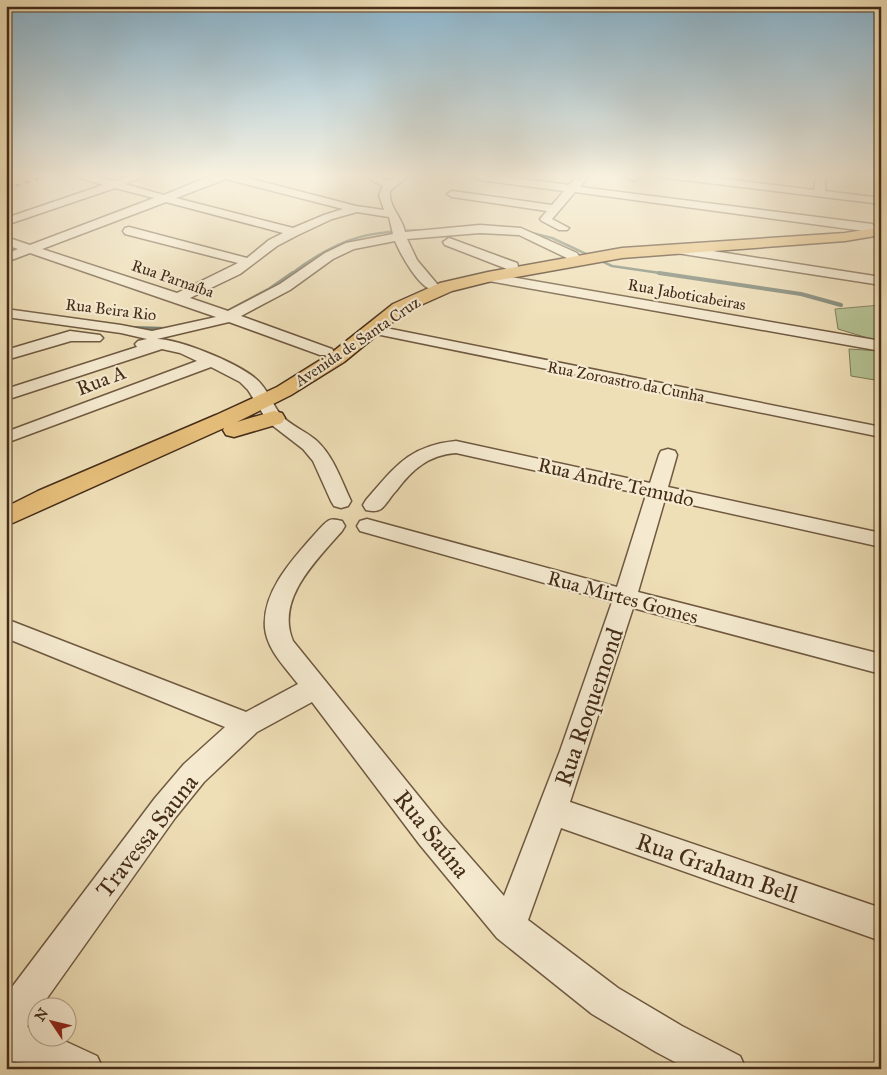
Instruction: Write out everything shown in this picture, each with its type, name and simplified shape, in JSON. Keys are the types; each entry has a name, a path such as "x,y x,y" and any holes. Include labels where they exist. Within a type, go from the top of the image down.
{"main road":[{"name":"Avenida de Santa Cruz","path":"265,405 306,367 394,302 431,284 512,266 588,256 674,248 845,237 878,228"},
{"name":"Avenida de Santa Cruz","path":"6,506 73,474 265,405 337,358 399,308 446,287 640,246 812,235 878,228"},
{"path":"6,518 47,497 265,405"}],"street":[{"path":"6,258 97,224"},
{"path":"265,224 294,232"},
{"path":"178,298 249,262 274,243 313,224"},
{"path":"395,224 408,256 419,272 431,284"},
{"path":"554,224 563,228"},
{"path":"847,224 878,228"},
{"name":"Rua Beira Rio","path":"6,313 121,329 156,340 211,323 224,315 285,288 340,251 364,242 399,233 464,229 512,231 588,256"},
{"path":"129,231 249,262"},
{"name":"Rua Parnaíba","path":"6,241 178,298 326,352"},
{"path":"449,242 512,266"},
{"path":"674,248 881,281"},
{"name":"Rua Jaboticabeiras","path":"488,277 881,346"},
{"name":"Rua Zoroastro da Cunha","path":"372,329 881,432"},
{"name":"Rua A","path":"6,355 63,337 76,335 137,344 156,340 212,361 239,375 255,388 265,405"},
{"path":"6,395 156,340"},
{"name":"Rua A","path":"6,438 212,361"},
{"path":"265,405 310,445 322,459 338,514 354,530 370,516"},
{"name":"Rua Andre Temudo","path":"370,516 417,457 424,452 443,447 471,449 881,540"},
{"name":"Rua Roquemond","path":"509,926 554,811 626,598 668,456"},
{"name":"Rua Mirtes Gomes","path":"338,514 358,499 370,516 626,598 881,664"},
{"name":"Rua Saúna","path":"338,514 287,584 279,608 277,629 283,646 431,835 509,926 605,1001 669,1039 727,1069"},
{"path":"6,628 247,724"},
{"name":"Travessa Sauna","path":"8,1029 165,808 194,772 247,724 315,688"},
{"name":"Rua Graham Bell","path":"554,811 881,925"},
{"path":"8,1029 17,1042 43,1049 84,1069"}],"green space":[{"path":"881,305 881,342 838,329 835,309"},
{"path":"849,349 881,351 881,381 851,376"}],"waterway":[{"path":"291,274 326,251 358,237 393,231 435,230"},
{"path":"520,230 552,238 612,266 667,274"},
{"path":"223,314 270,289 293,273"},
{"path":"659,273 801,294 841,305"},
{"path":"133,328 167,329"}]}
